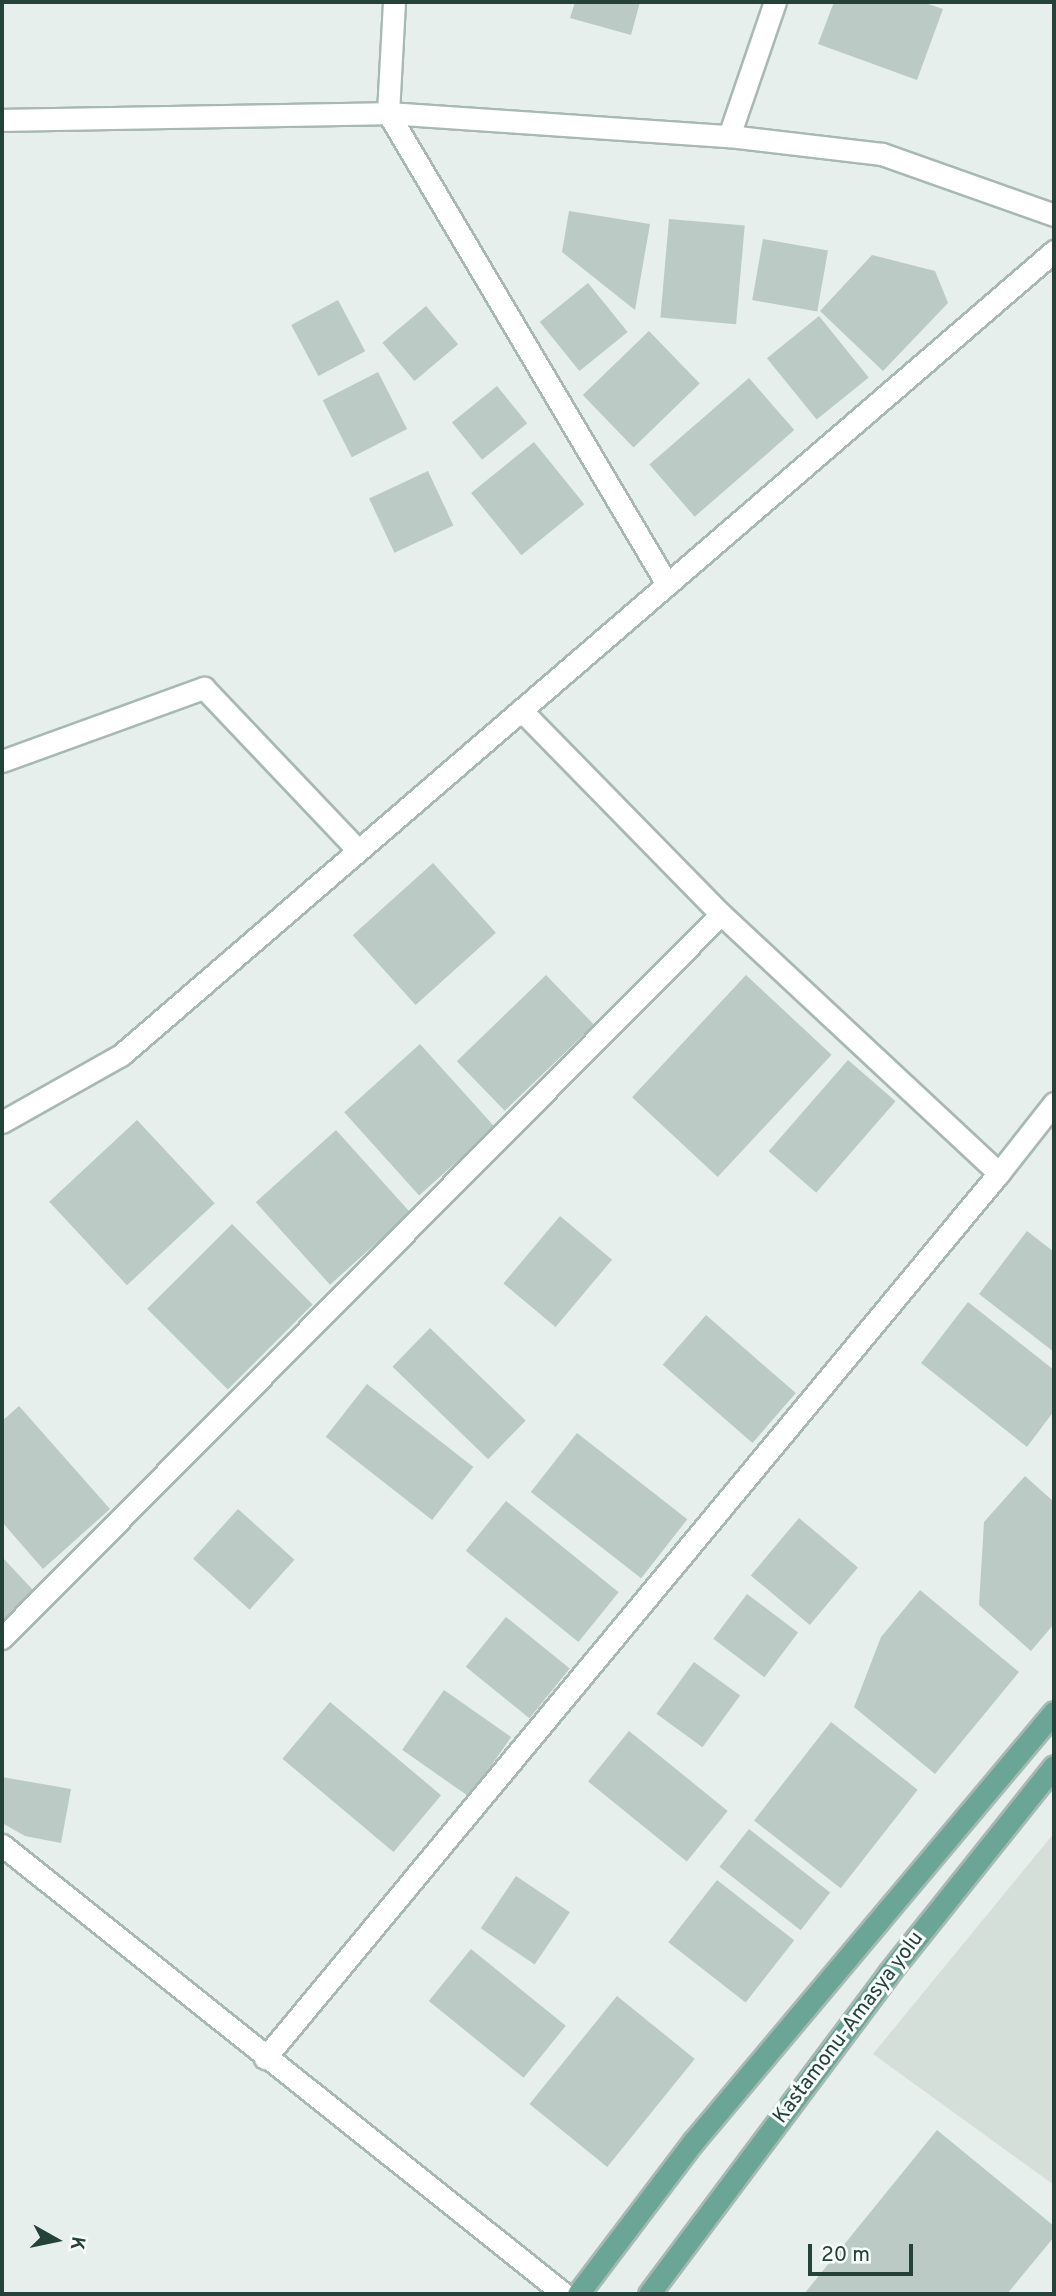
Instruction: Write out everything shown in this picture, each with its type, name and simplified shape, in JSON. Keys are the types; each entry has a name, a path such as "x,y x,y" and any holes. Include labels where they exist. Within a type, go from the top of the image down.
{"main road":[{"path":"578,2294 692,2142 1054,1712"},
{"name":"Kastamonu-Amasya yolu","path":"649,2294 888,1974 1054,1766"}],"street":[{"path":"394,2 388,113 667,584"},
{"path":"729,135 775,2"},
{"path":"2,120 388,113 729,135 882,153 1054,215"},
{"path":"2,1122 121,1055 1054,251"},
{"path":"2,761 204,688 358,850"},
{"path":"520,710 721,914 999,1172"},
{"path":"2,1638 721,914"},
{"path":"265,2059 1054,1103"},
{"path":"2,1845 265,2059 564,2294"}],"shaded area":[{"path":"1054,1833 1054,2185 873,2054"}],"building":[{"path":"575,2 640,2 631,35 570,18"},
{"path":"834,2 922,2 943,9 917,80 818,44"},
{"path":"569,211 650,224 635,310 562,252"},
{"path":"669,219 745,226 736,324 660,318"},
{"path":"763,239 828,250 817,312 752,300"},
{"path":"872,255 935,271 948,303 883,371 820,311"},
{"path":"588,283 628,332 579,371 540,322"},
{"path":"338,300 365,351 318,376 291,325"},
{"path":"426,306 458,344 414,381 382,343"},
{"path":"819,316 869,377 817,420 767,358"},
{"path":"649,331 700,384 634,447 583,395"},
{"path":"378,372 407,429 352,457 323,400"},
{"path":"749,378 794,430 695,517 649,465"},
{"path":"497,386 527,423 482,460 452,423"},
{"path":"534,442 584,504 521,555 471,493"},
{"path":"428,471 453,525 394,553 369,498"},
{"path":"433,863 496,933 416,1005 353,935"},
{"path":"546,975 594,1025 505,1111 457,1061"},
{"path":"746,975 832,1055 718,1177 632,1097"},
{"path":"420,1044 495,1127 419,1195 344,1112"},
{"path":"848,1060 896,1101 816,1193 769,1151"},
{"path":"137,1120 215,1203 127,1285 49,1202"},
{"path":"336,1130 410,1212 330,1285 256,1202"},
{"path":"560,1216 612,1260 556,1327 503,1283"},
{"path":"232,1224 313,1305 228,1389 147,1309"},
{"path":"1027,1231 1054,1252 1054,1352 979,1294"},
{"path":"968,1302 1054,1370 1054,1411 1027,1447 921,1363"},
{"path":"706,1315 796,1393 753,1443 663,1365"},
{"path":"430,1328 526,1420 488,1459 392,1367"},
{"path":"367,1384 473,1467 432,1520 326,1437"},
{"path":"19,1406 110,1509 43,1569 2,1522 2,1421"},
{"path":"577,1433 687,1519 641,1578 531,1492"},
{"path":"1025,1476 1054,1502 1054,1624 1031,1651 979,1605 984,1522"},
{"path":"506,1501 619,1592 578,1642 466,1551"},
{"path":"238,1509 294,1560 250,1610 193,1559"},
{"path":"799,1518 858,1567 810,1625 751,1575"},
{"path":"2,1557 33,1590 2,1621"},
{"path":"920,1590 1019,1672 935,1774 854,1707 881,1637"},
{"path":"747,1594 798,1633 764,1677 713,1639"},
{"path":"506,1617 570,1669 529,1718 466,1667"},
{"path":"694,1662 740,1696 702,1747 656,1714"},
{"path":"444,1690 511,1737 469,1797 402,1750"},
{"path":"330,1702 441,1795 394,1852 282,1759"},
{"path":"831,1722 918,1790 841,1888 754,1821"},
{"path":"629,1731 728,1811 687,1861 588,1782"},
{"path":"2,1777 71,1789 61,1843 25,1836 2,1823"},
{"path":"749,1829 830,1892 801,1930 719,1867"},
{"path":"516,1876 570,1912 535,1965 481,1928"},
{"path":"717,1880 794,1940 746,2003 668,1942"},
{"path":"471,1949 566,2026 524,2078 429,2001"},
{"path":"617,1996 695,2059 607,2167 530,2104"},
{"path":"937,2130 1054,2226 1054,2237 1007,2294 804,2294"}]}
